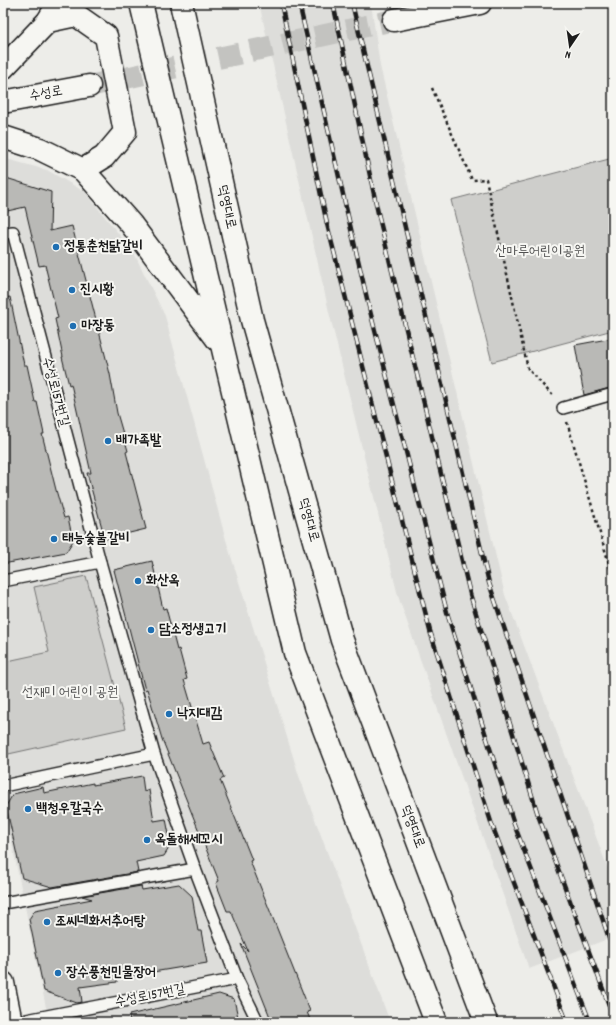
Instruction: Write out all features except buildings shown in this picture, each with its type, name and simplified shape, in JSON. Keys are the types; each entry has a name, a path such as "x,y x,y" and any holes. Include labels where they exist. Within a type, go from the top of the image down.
{"main road":[{"path":"3,68 48,21 59,3"},
{"path":"141,3 295,653 436,1022"},
{"name":"덕영대로","path":"181,3 193,66 252,320 342,640 486,1022"},
{"path":"394,20 480,3"},
{"path":"48,21 76,15 106,36 126,132 104,158 83,170"},
{"name":"수성로","path":"3,102 88,86"},
{"path":"3,136 40,149 83,170 131,224 222,346"},
{"path":"3,983 11,1022"}],"lane":[{"name":"수성로157번길","path":"3,233 14,232 100,562 154,754 195,869 237,979 258,1022"},
{"path":"563,408 613,394"},
{"path":"3,581 100,562"},
{"path":"3,786 154,754"},
{"path":"3,903 195,869"},
{"name":"수성로157번길","path":"16,1022 237,979"}],"path":[{"path":"432,88 472,180 486,179 528,369 563,408 613,577"}],"shaded area":[{"path":"259,3 371,3 380,66 505,595 613,882 613,937 529,969 398,596 329,312"},
{"path":"3,158 47,170 85,192 134,253 165,316 226,540 299,776 390,1022 49,1022 3,801"}],"green space":[{"name":"산마루어린이공원","path":"613,158 613,330 492,362 451,200"},
{"name":"선재미 어린이 공원","path":"86,576 126,728 4,755 3,662 49,652 34,587"}],"tunnel":[{"path":"89,86 394,20"}],"railway":[{"path":"281,3 327,224 430,631 492,825 567,1022"},
{"path":"299,3 368,303 448,616 514,824 590,1022"},
{"path":"333,3 378,213 470,594 538,815 613,1016"},
{"path":"352,3 489,583 613,950"}],"place":[{"name":"정통춘천닭갈비","path":"56,247"},
{"name":"진시황","path":"72,290"},
{"name":"마장동","path":"73,326"},
{"name":"배가족발","path":"108,441"},
{"name":"태능숯불갈비","path":"54,539"},
{"name":"화산옥","path":"138,581"},
{"name":"담소정생고기","path":"151,630"},
{"name":"낙지대감","path":"169,714"},
{"name":"백청우칼국수","path":"28,809"},
{"name":"옥돌해세꼬시","path":"147,840"},
{"name":"조씨네화서추어탕","path":"47,922"},
{"name":"장수풍천민물장어","path":"58,973"}]}
